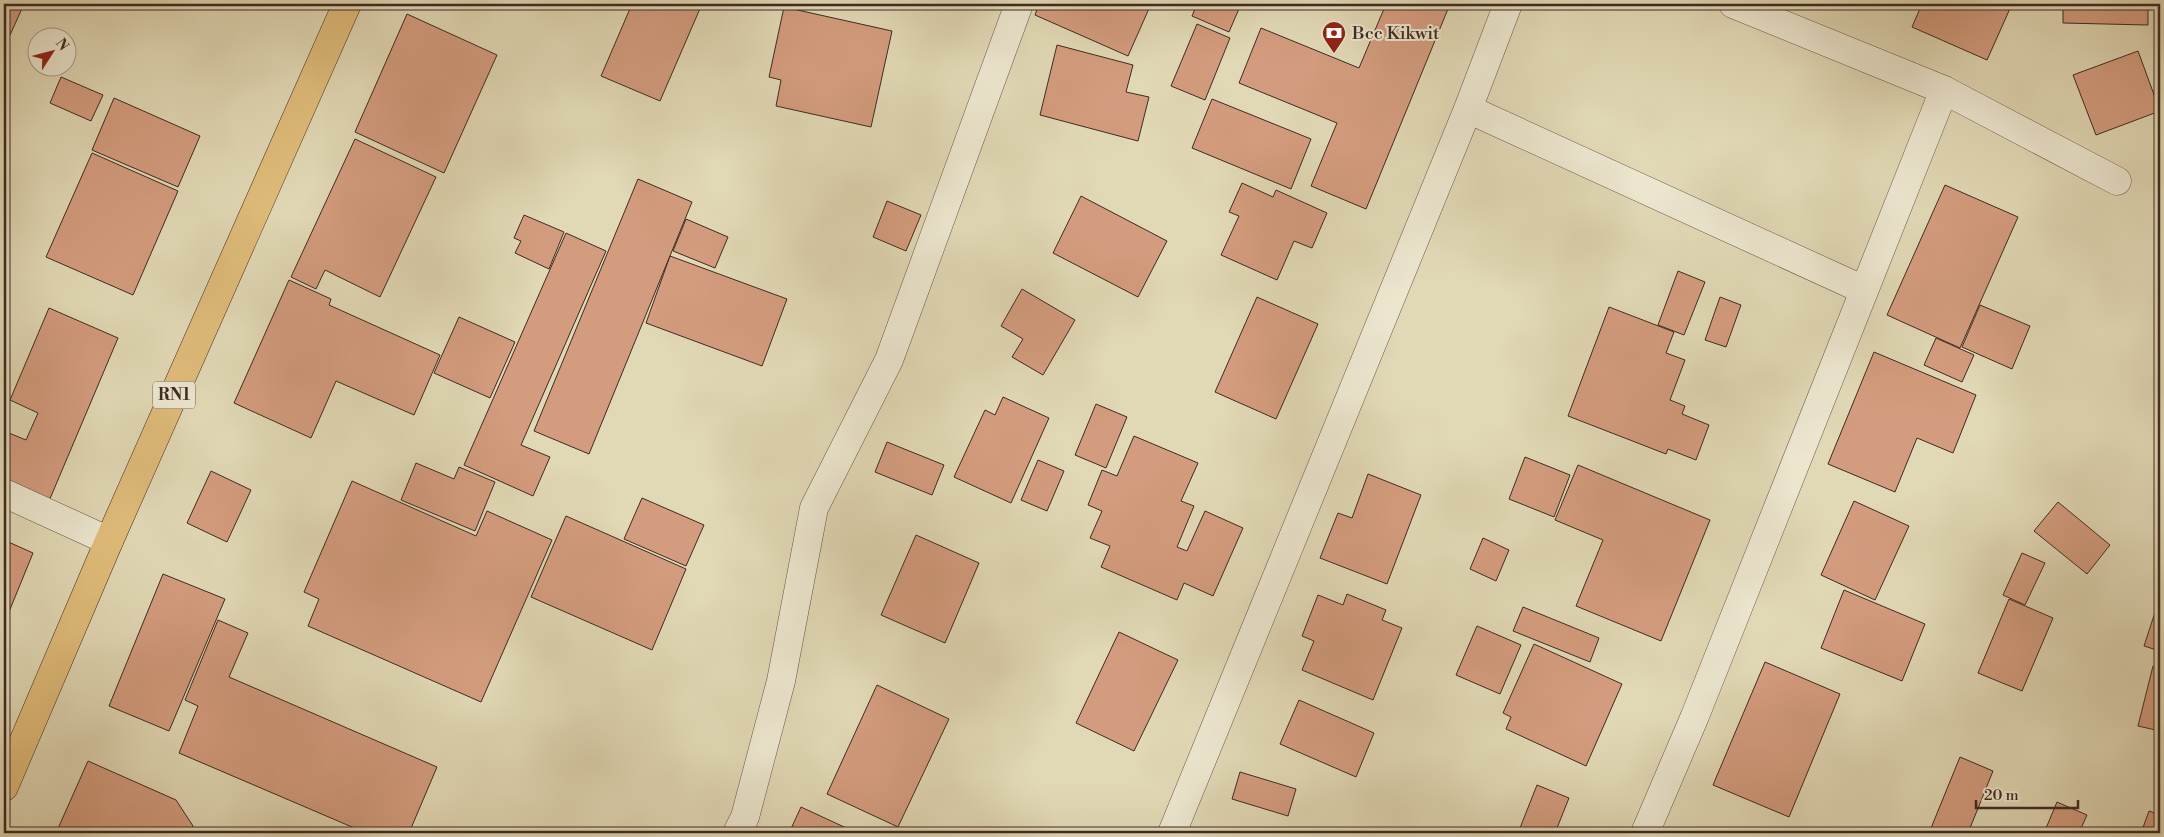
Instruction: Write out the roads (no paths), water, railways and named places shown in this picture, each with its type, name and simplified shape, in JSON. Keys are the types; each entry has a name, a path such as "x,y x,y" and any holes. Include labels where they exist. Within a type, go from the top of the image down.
{"highway":[{"name":"RN1","path":"4,787 109,541 347,4"}],"street":[{"path":"737,833 745,817 781,681 814,508 889,360 1019,4"},
{"path":"1172,833 1468,109 1508,4"},
{"path":"1733,4 1944,90 2117,181"},
{"path":"1645,833 1695,716 1944,90"},
{"path":"1468,109 1864,290"},
{"path":"4,494 109,541"}],"place":[{"name":"Bcc Kikwit","path":"1334,54"}]}
